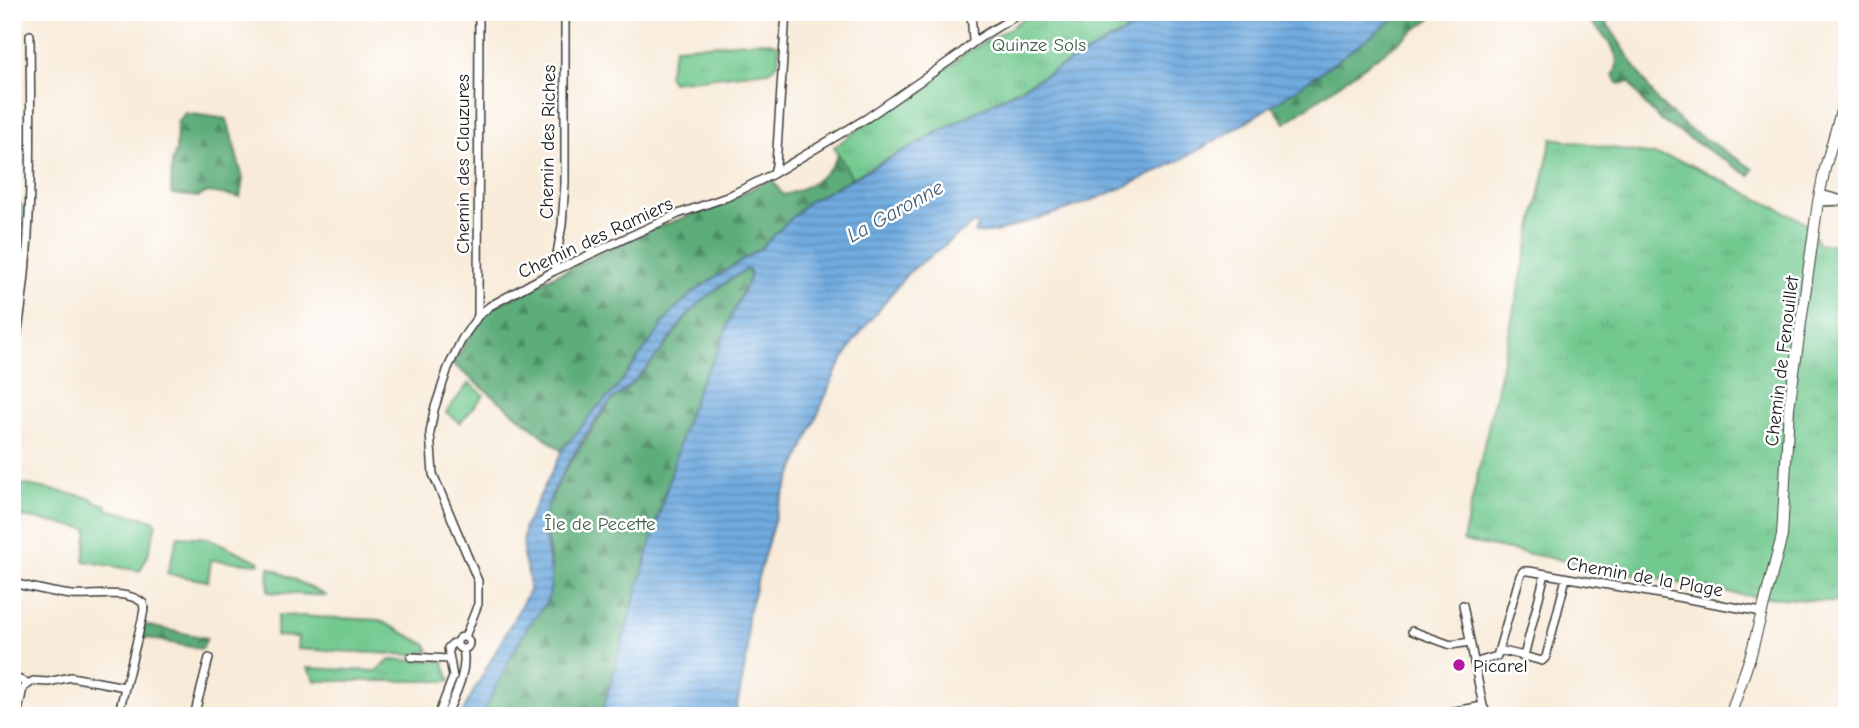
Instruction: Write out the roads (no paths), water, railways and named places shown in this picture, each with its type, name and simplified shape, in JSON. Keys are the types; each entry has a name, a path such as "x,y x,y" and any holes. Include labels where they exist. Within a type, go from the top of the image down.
{"street":[{"name":"Chemin des Clauzures","path":"478,316 479,12"},
{"name":"Chemin des Riches","path":"554,271 562,225 565,183 565,12"},
{"path":"773,174 777,154 786,12"},
{"path":"971,12 973,41"},
{"name":"Chemin des Ramiers","path":"465,638 478,604 478,581 433,474 430,433 448,368 478,316 490,306 554,271 678,214 727,197 773,174 866,118 961,53 973,41 987,35 1021,12"},
{"path":"12,364 21,321 28,244 30,35"},
{"name":"Chemin de Fenouillet","path":"1730,716 1762,612 1783,527 1789,408 1819,198 1847,90"},
{"path":"777,154 783,162 789,164"},
{"path":"1819,198 1846,201"},
{"name":"Chemin de la Plage","path":"1499,650 1523,571 1762,612"},
{"path":"1524,656 1545,574"},
{"path":"1474,663 1493,659 1499,650 1542,661 1546,657 1566,578"},
{"path":"12,583 72,595 117,594 140,600 144,609 118,716"},
{"path":"1463,605 1483,706 1488,716"},
{"path":"1412,631 1451,645 1470,642"},
{"path":"438,716 453,677 448,649 452,643 465,638 469,643 463,649"},
{"path":"457,642 458,647 463,649"},
{"path":"446,716 461,677 465,661 463,649"},
{"path":"411,657 450,659"},
{"path":"194,716 209,658"},
{"path":"12,677 27,683 79,677 125,687"},
{"path":"17,716 21,695 27,683"},
{"path":"1428,716 1483,706"}],"water":[{"name":"La Garonne","path":"1163,12 1403,12 1274,104 1183,158 1136,182 1087,202 1006,229 975,233 978,226 974,223 908,273 854,341 835,374 778,507 747,617 748,651 735,716 601,716 685,425 700,383 717,354 751,275 750,271 746,269 717,289 691,311 652,362 611,401 575,452 558,482 544,518 551,574 547,601 528,626 481,716 462,716 529,591 529,577 523,556 524,528 562,451 593,412 615,390 673,311 695,291 761,248 808,202"}],"place":[{"name":"Picarel","path":"1459,665"}],"park label":[{"name":"Quinze Sols","path":"1039,44"},
{"name":"Île de Pecette","path":"600,523"}]}
